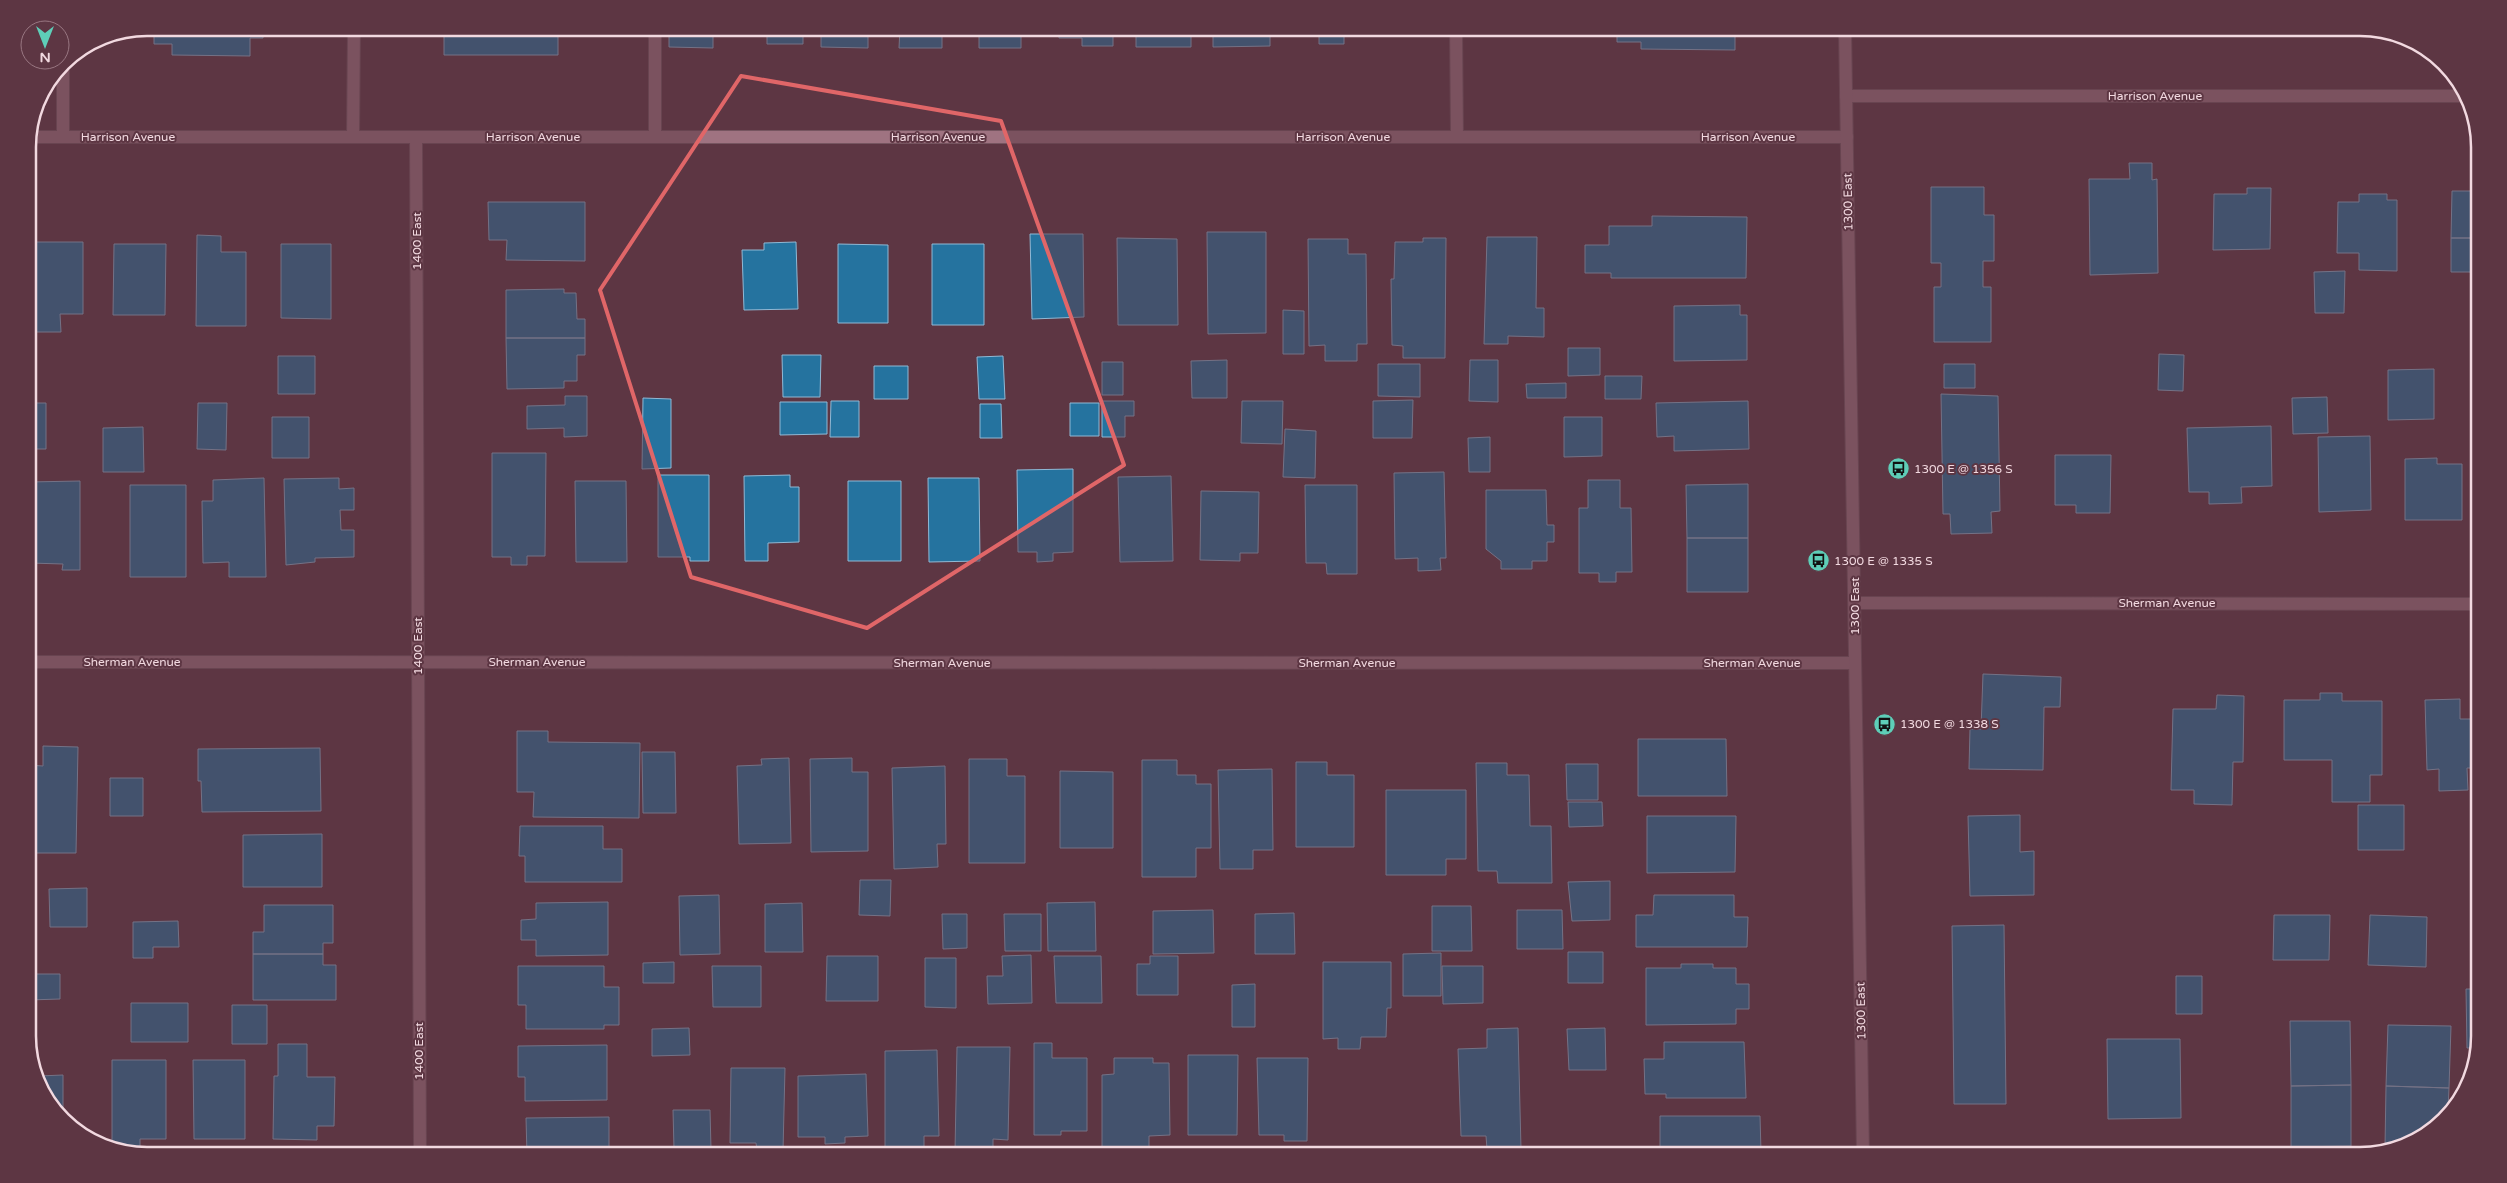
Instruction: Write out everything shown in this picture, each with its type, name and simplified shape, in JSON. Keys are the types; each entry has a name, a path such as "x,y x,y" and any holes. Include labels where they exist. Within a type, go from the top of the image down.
{"street":[{"path":"353,137 354,36"},
{"path":"655,36 655,137"},
{"path":"1456,36 1457,137"},
{"name":"1300 East","path":"1845,36 1864,1147"},
{"path":"62,137 63,76"},
{"name":"Harrison Avenue","path":"1846,96 2458,96"},
{"name":"Harrison Avenue","path":"36,137 1847,137"},
{"name":"1400 East","path":"416,137 420,1147"},
{"name":"Sherman Avenue","path":"1855,602 2471,604"},
{"name":"Sherman Avenue","path":"36,662 1855,663"}],"highlighted area":[{"path":"741,76 1001,121 1124,465 867,628 691,577 600,290"}],"building":[{"path":"154,36 263,36 263,38 250,38 250,56 172,55 172,44 154,44"},
{"path":"444,36 558,36 558,55 444,55"},
{"path":"669,36 713,36 713,48 669,47"},
{"path":"767,36 803,36 803,44 767,44"},
{"path":"821,36 868,36 868,48 821,47"},
{"path":"900,36 942,36 942,48 899,48"},
{"path":"979,36 1021,36 1021,48 979,48"},
{"path":"1059,36 1113,36 1113,46 1082,46 1082,38 1059,38"},
{"path":"1136,36 1191,36 1191,47 1136,47"},
{"path":"1213,36 1270,36 1270,46 1213,47"},
{"path":"1319,36 1344,36 1344,44 1319,44"},
{"path":"1617,36 1735,36 1735,50 1641,49 1641,42 1617,42"},
{"path":"2129,163 2152,163 2152,180 2157,179 2158,273 2090,275 2089,179 2130,179"},
{"path":"1931,187 1984,187 1984,215 1994,215 1994,261 1983,261 1983,287 1991,287 1991,342 1934,342 1934,287 1941,287 1941,263 1931,263"},
{"path":"2247,188 2271,188 2270,249 2213,250 2214,194 2247,194"},
{"path":"2452,191 2471,191 2471,238 2451,238"},
{"path":"2359,194 2387,194 2387,200 2397,200 2397,271 2359,270 2359,253 2337,253 2338,202 2359,202"},
{"path":"488,202 585,202 585,261 506,260 507,240 489,240"},
{"path":"1652,216 1747,217 1746,278 1611,278 1611,273 1585,273 1585,245 1609,245 1609,226 1652,226"},
{"path":"1207,232 1266,232 1266,333 1208,334"},
{"path":"1030,234 1083,234 1084,317 1032,319"},
{"path":"197,235 221,236 221,252 246,252 246,326 196,326"},
{"path":"1487,237 1537,237 1536,308 1544,308 1544,337 1508,336 1508,344 1484,344"},
{"path":"1117,238 1177,239 1178,325 1118,325"},
{"path":"1423,238 1446,238 1445,358 1403,358 1403,346 1392,345 1391,279 1394,279 1395,242 1423,242"},
{"path":"2451,238 2471,238 2471,272 2451,272"},
{"path":"1308,239 1348,239 1348,254 1366,254 1367,344 1357,344 1357,361 1325,361 1325,345 1309,346"},
{"path":"36,242 83,242 83,314 60,314 61,332 36,332"},
{"path":"796,242 798,309 744,310 742,250 764,250 764,243"},
{"path":"114,244 166,244 165,315 113,315"},
{"path":"281,244 331,244 331,319 281,318"},
{"path":"838,244 888,245 888,323 838,323"},
{"path":"932,244 984,244 984,325 932,325"},
{"path":"2345,271 2344,313 2315,313 2314,272"},
{"path":"564,289 564,293 576,293 577,319 585,319 585,338 506,338 506,290"},
{"path":"1740,305 1740,315 1747,315 1747,360 1674,361 1674,306"},
{"path":"1283,310 1304,311 1304,354 1283,354"},
{"path":"506,338 585,338 585,355 577,355 577,381 564,381 564,388 507,389"},
{"path":"1568,348 1600,348 1600,375 1568,376"},
{"path":"2159,354 2184,355 2183,391 2158,390"},
{"path":"782,355 821,355 820,397 783,397"},
{"path":"278,356 315,356 315,394 278,394"},
{"path":"1003,356 1005,399 979,399 977,357"},
{"path":"1227,360 1227,398 1192,398 1191,361"},
{"path":"1470,360 1498,360 1498,402 1469,401"},
{"path":"1102,362 1123,362 1123,395 1102,395"},
{"path":"1378,364 1420,364 1420,397 1378,396"},
{"path":"1944,364 1975,364 1975,388 1944,388"},
{"path":"874,366 908,366 908,399 874,399"},
{"path":"2434,369 2434,419 2388,420 2388,370"},
{"path":"1605,376 1642,376 1641,399 1605,399"},
{"path":"1566,383 1566,398 1527,398 1526,384"},
{"path":"1941,394 1998,396 2000,511 1991,512 1992,533 1951,534 1950,514 1943,514"},
{"path":"565,396 587,396 587,436 564,437 564,428 527,429 527,406 565,405"},
{"path":"2327,397 2328,433 2293,434 2292,398"},
{"path":"643,398 671,399 671,468 642,469"},
{"path":"1413,400 1412,438 1373,438 1373,401"},
{"path":"831,401 859,401 859,437 830,437"},
{"path":"1102,401 1134,401 1134,416 1125,416 1125,437 1102,437"},
{"path":"1242,401 1283,401 1282,444 1241,443"},
{"path":"1748,401 1749,449 1674,451 1674,436 1657,437 1656,403"},
{"path":"780,402 827,402 827,434 780,435"},
{"path":"36,403 46,403 46,449 36,449"},
{"path":"198,403 227,403 226,450 197,449"},
{"path":"1070,403 1099,403 1099,436 1070,436"},
{"path":"980,404 1001,404 1002,438 980,438"},
{"path":"272,417 309,417 309,458 272,458"},
{"path":"1564,417 1602,417 1602,456 1564,457"},
{"path":"2271,426 2272,486 2241,487 2242,503 2209,504 2209,492 2189,492 2187,428"},
{"path":"143,427 144,472 103,472 103,428"},
{"path":"1285,429 1316,431 1315,478 1283,477"},
{"path":"2370,436 2371,510 2319,512 2318,437"},
{"path":"1490,437 1490,472 1469,472 1468,438"},
{"path":"492,453 546,453 545,556 527,556 527,565 511,565 511,557 492,557"},
{"path":"2055,455 2111,455 2110,513 2076,513 2076,505 2055,505"},
{"path":"2437,458 2437,464 2462,464 2462,520 2405,520 2405,459"},
{"path":"1073,469 1073,552 1053,553 1053,561 1037,562 1037,552 1018,552 1017,470"},
{"path":"1444,472 1446,558 1440,558 1441,570 1418,571 1418,558 1395,559 1394,473"},
{"path":"658,475 709,475 709,561 690,561 690,557 658,557"},
{"path":"790,475 790,487 799,487 799,542 768,543 768,561 745,561 744,476"},
{"path":"1171,476 1173,561 1120,562 1118,477"},
{"path":"264,478 266,577 229,577 229,562 203,563 202,501 213,501 213,480"},
{"path":"339,478 339,489 354,488 354,510 340,510 341,530 354,530 354,557 315,558 315,562 286,565 284,479"},
{"path":"928,478 979,478 980,561 929,562"},
{"path":"1588,480 1620,480 1620,508 1631,508 1632,572 1616,572 1616,582 1599,582 1599,573 1579,573 1579,508 1588,508"},
{"path":"80,481 80,570 62,570 63,564 36,563 36,482"},
{"path":"575,481 626,481 627,562 576,562"},
{"path":"848,481 901,481 901,561 848,561"},
{"path":"1748,484 1748,538 1687,538 1686,485"},
{"path":"130,485 186,485 186,577 130,577"},
{"path":"1305,485 1357,485 1357,574 1327,574 1326,563 1306,563"},
{"path":"1486,490 1546,490 1547,525 1554,525 1554,542 1547,542 1547,561 1532,561 1532,569 1501,569 1501,561 1486,549"},
{"path":"1201,491 1259,492 1258,553 1240,553 1240,561 1200,560"},
{"path":"1687,538 1748,538 1748,592 1687,592"},
{"path":"1983,674 2061,677 2060,707 2044,707 2043,770 1969,769 1970,729 1981,729"},
{"path":"2320,693 2342,693 2342,701 2382,701 2382,775 2370,775 2370,802 2332,802 2332,760 2284,760 2284,700 2320,700"},
{"path":"2217,695 2244,696 2243,762 2233,762 2232,805 2194,804 2194,790 2171,790 2173,709 2216,709"},
{"path":"2460,699 2460,719 2471,719 2471,768 2467,768 2468,790 2439,791 2439,769 2427,770 2425,700"},
{"path":"517,731 548,731 548,742 640,743 639,818 533,817 534,792 517,792"},
{"path":"1638,739 1726,739 1727,796 1638,796"},
{"path":"43,746 78,747 76,853 36,853 36,766 43,766"},
{"path":"320,748 321,811 202,812 201,781 198,781 198,749"},
{"path":"642,752 675,752 676,813 643,813"},
{"path":"789,758 791,843 739,844 737,766 762,765 761,759"},
{"path":"852,758 852,772 868,772 868,851 811,852 810,759"},
{"path":"969,759 1007,759 1007,776 1025,776 1025,863 969,863"},
{"path":"1142,760 1177,760 1177,775 1196,775 1196,784 1211,784 1211,848 1196,848 1196,877 1142,877"},
{"path":"1296,762 1327,762 1327,775 1354,775 1354,847 1296,847"},
{"path":"1476,763 1507,763 1507,775 1529,775 1530,826 1551,826 1552,883 1498,883 1497,871 1478,871"},
{"path":"1566,764 1598,764 1598,800 1567,800"},
{"path":"945,766 946,844 937,844 938,867 894,869 892,768"},
{"path":"1272,769 1273,850 1253,850 1253,869 1220,869 1218,770"},
{"path":"1060,771 1113,772 1113,848 1060,848"},
{"path":"110,778 143,778 143,816 110,816"},
{"path":"1386,790 1466,790 1466,859 1446,859 1446,875 1386,875"},
{"path":"1568,802 1602,802 1603,826 1569,827"},
{"path":"2358,805 2404,805 2404,850 2358,850"},
{"path":"2020,815 2020,852 2034,851 2034,895 1970,896 1968,816"},
{"path":"1647,816 1736,816 1735,872 1647,873"},
{"path":"520,826 603,826 603,849 622,849 622,882 525,882 525,856 519,856"},
{"path":"322,834 322,887 243,887 243,835"},
{"path":"860,880 891,880 890,916 859,915"},
{"path":"1610,881 1610,920 1572,921 1568,882"},
{"path":"87,888 87,927 50,927 49,889"},
{"path":"719,895 720,954 680,955 679,896"},
{"path":"1654,895 1734,895 1734,917 1748,917 1747,947 1636,947 1636,915 1653,915"},
{"path":"608,902 608,955 536,956 536,940 521,940 521,920 536,919 536,903"},
{"path":"1095,902 1096,951 1048,951 1047,903"},
{"path":"802,903 803,952 765,952 765,904"},
{"path":"264,905 333,905 333,943 323,943 323,954 253,954 253,932 264,932"},
{"path":"1432,906 1471,906 1472,951 1432,951"},
{"path":"1213,910 1214,953 1153,954 1153,911"},
{"path":"1517,910 1562,910 1563,949 1517,949"},
{"path":"1294,913 1295,954 1255,954 1255,914"},
{"path":"942,914 967,914 967,948 943,949"},
{"path":"1004,914 1041,914 1041,951 1005,951"},
{"path":"2274,915 2330,915 2329,960 2273,960"},
{"path":"2370,915 2427,917 2426,967 2368,965"},
{"path":"178,921 179,947 153,947 153,958 133,958 133,922"},
{"path":"2004,925 2006,1104 1954,1104 1952,926"},
{"path":"1568,952 1603,952 1603,983 1568,983"},
{"path":"1441,953 1441,996 1403,996 1403,954"},
{"path":"253,954 323,954 323,965 336,965 336,1000 253,1000"},
{"path":"1031,955 1032,1003 988,1004 987,976 1003,976 1002,956"},
{"path":"827,956 878,956 878,1001 826,1001"},
{"path":"1054,956 1101,956 1102,1003 1056,1003"},
{"path":"1150,956 1178,956 1178,995 1137,995 1137,964 1150,964"},
{"path":"925,958 956,958 956,1008 925,1007"},
{"path":"674,962 674,983 643,983 643,963"},
{"path":"1323,962 1391,962 1391,1008 1387,1008 1386,1037 1361,1037 1360,1049 1338,1049 1338,1038 1323,1039"},
{"path":"1681,964 1713,964 1713,968 1736,968 1736,984 1749,984 1749,1009 1736,1009 1736,1024 1646,1025 1646,968 1681,968"},
{"path":"518,966 604,966 604,987 619,987 619,1025 604,1025 604,1029 526,1029 526,1005 518,1005"},
{"path":"712,966 761,966 761,1007 713,1007"},
{"path":"1442,966 1483,966 1483,1003 1443,1004"},
{"path":"36,974 60,974 60,999 36,1000"},
{"path":"2176,976 2202,976 2202,1014 2176,1014"},
{"path":"1255,984 1255,1027 1232,1027 1232,985"},
{"path":"2466,989 2471,989 2471,1043 2470,1048 2467,1048"},
{"path":"131,1003 188,1003 188,1042 131,1042"},
{"path":"232,1005 267,1005 267,1044 232,1044"},
{"path":"2290,1021 2350,1021 2351,1085 2291,1086"},
{"path":"2388,1025 2451,1026 2449,1088 2386,1086"},
{"path":"689,1028 690,1055 652,1056 652,1029"},
{"path":"1518,1028 1521,1147 1487,1147 1486,1136 1461,1136 1458,1049 1487,1048 1487,1029"},
{"path":"1605,1028 1606,1070 1569,1070 1567,1029"},
{"path":"2107,1039 2180,1039 2181,1118 2108,1119"},
{"path":"1664,1042 1744,1042 1746,1098 1666,1098 1666,1094 1645,1094 1644,1059 1664,1059"},
{"path":"1034,1043 1052,1043 1052,1058 1087,1058 1087,1131 1061,1131 1061,1135 1034,1135"},
{"path":"278,1044 307,1044 307,1077 335,1077 334,1126 317,1126 317,1140 273,1139 274,1076 278,1076"},
{"path":"607,1045 607,1100 525,1101 525,1077 518,1077 518,1046"},
{"path":"957,1047 1010,1047 1008,1140 993,1139 993,1147 955,1147"},
{"path":"937,1050 939,1136 924,1136 924,1147 885,1147 885,1051"},
{"path":"1188,1055 1238,1055 1237,1135 1188,1135"},
{"path":"1114,1058 1153,1058 1153,1063 1169,1063 1170,1135 1149,1136 1149,1147 1102,1147 1102,1075 1114,1074"},
{"path":"1257,1058 1308,1058 1307,1141 1284,1141 1284,1135 1259,1135"},
{"path":"112,1060 166,1060 166,1139 140,1139 140,1147 112,1141"},
{"path":"193,1060 245,1060 245,1139 194,1139"},
{"path":"731,1068 785,1068 783,1147 757,1147 756,1143 730,1143"},
{"path":"866,1074 868,1136 845,1137 845,1143 825,1144 825,1137 798,1137 798,1076"},
{"path":"63,1075 63,1108 55,1097 44,1076"},
{"path":"2351,1085 2351,1146 2291,1147 2291,1086"},
{"path":"2386,1086 2449,1088 2448,1102 2433,1119 2409,1135 2385,1144"},
{"path":"673,1110 710,1110 711,1147 674,1147"},
{"path":"1660,1116 1760,1116 1761,1147 1660,1147"},
{"path":"609,1117 609,1147 527,1147 526,1118"}],"place":[{"name":"1300 E @ 1356 S","path":"1898,469"},
{"name":"1300 E @ 1335 S","path":"1818,561"},
{"name":"1300 E @ 1338 S","path":"1884,724"}]}
